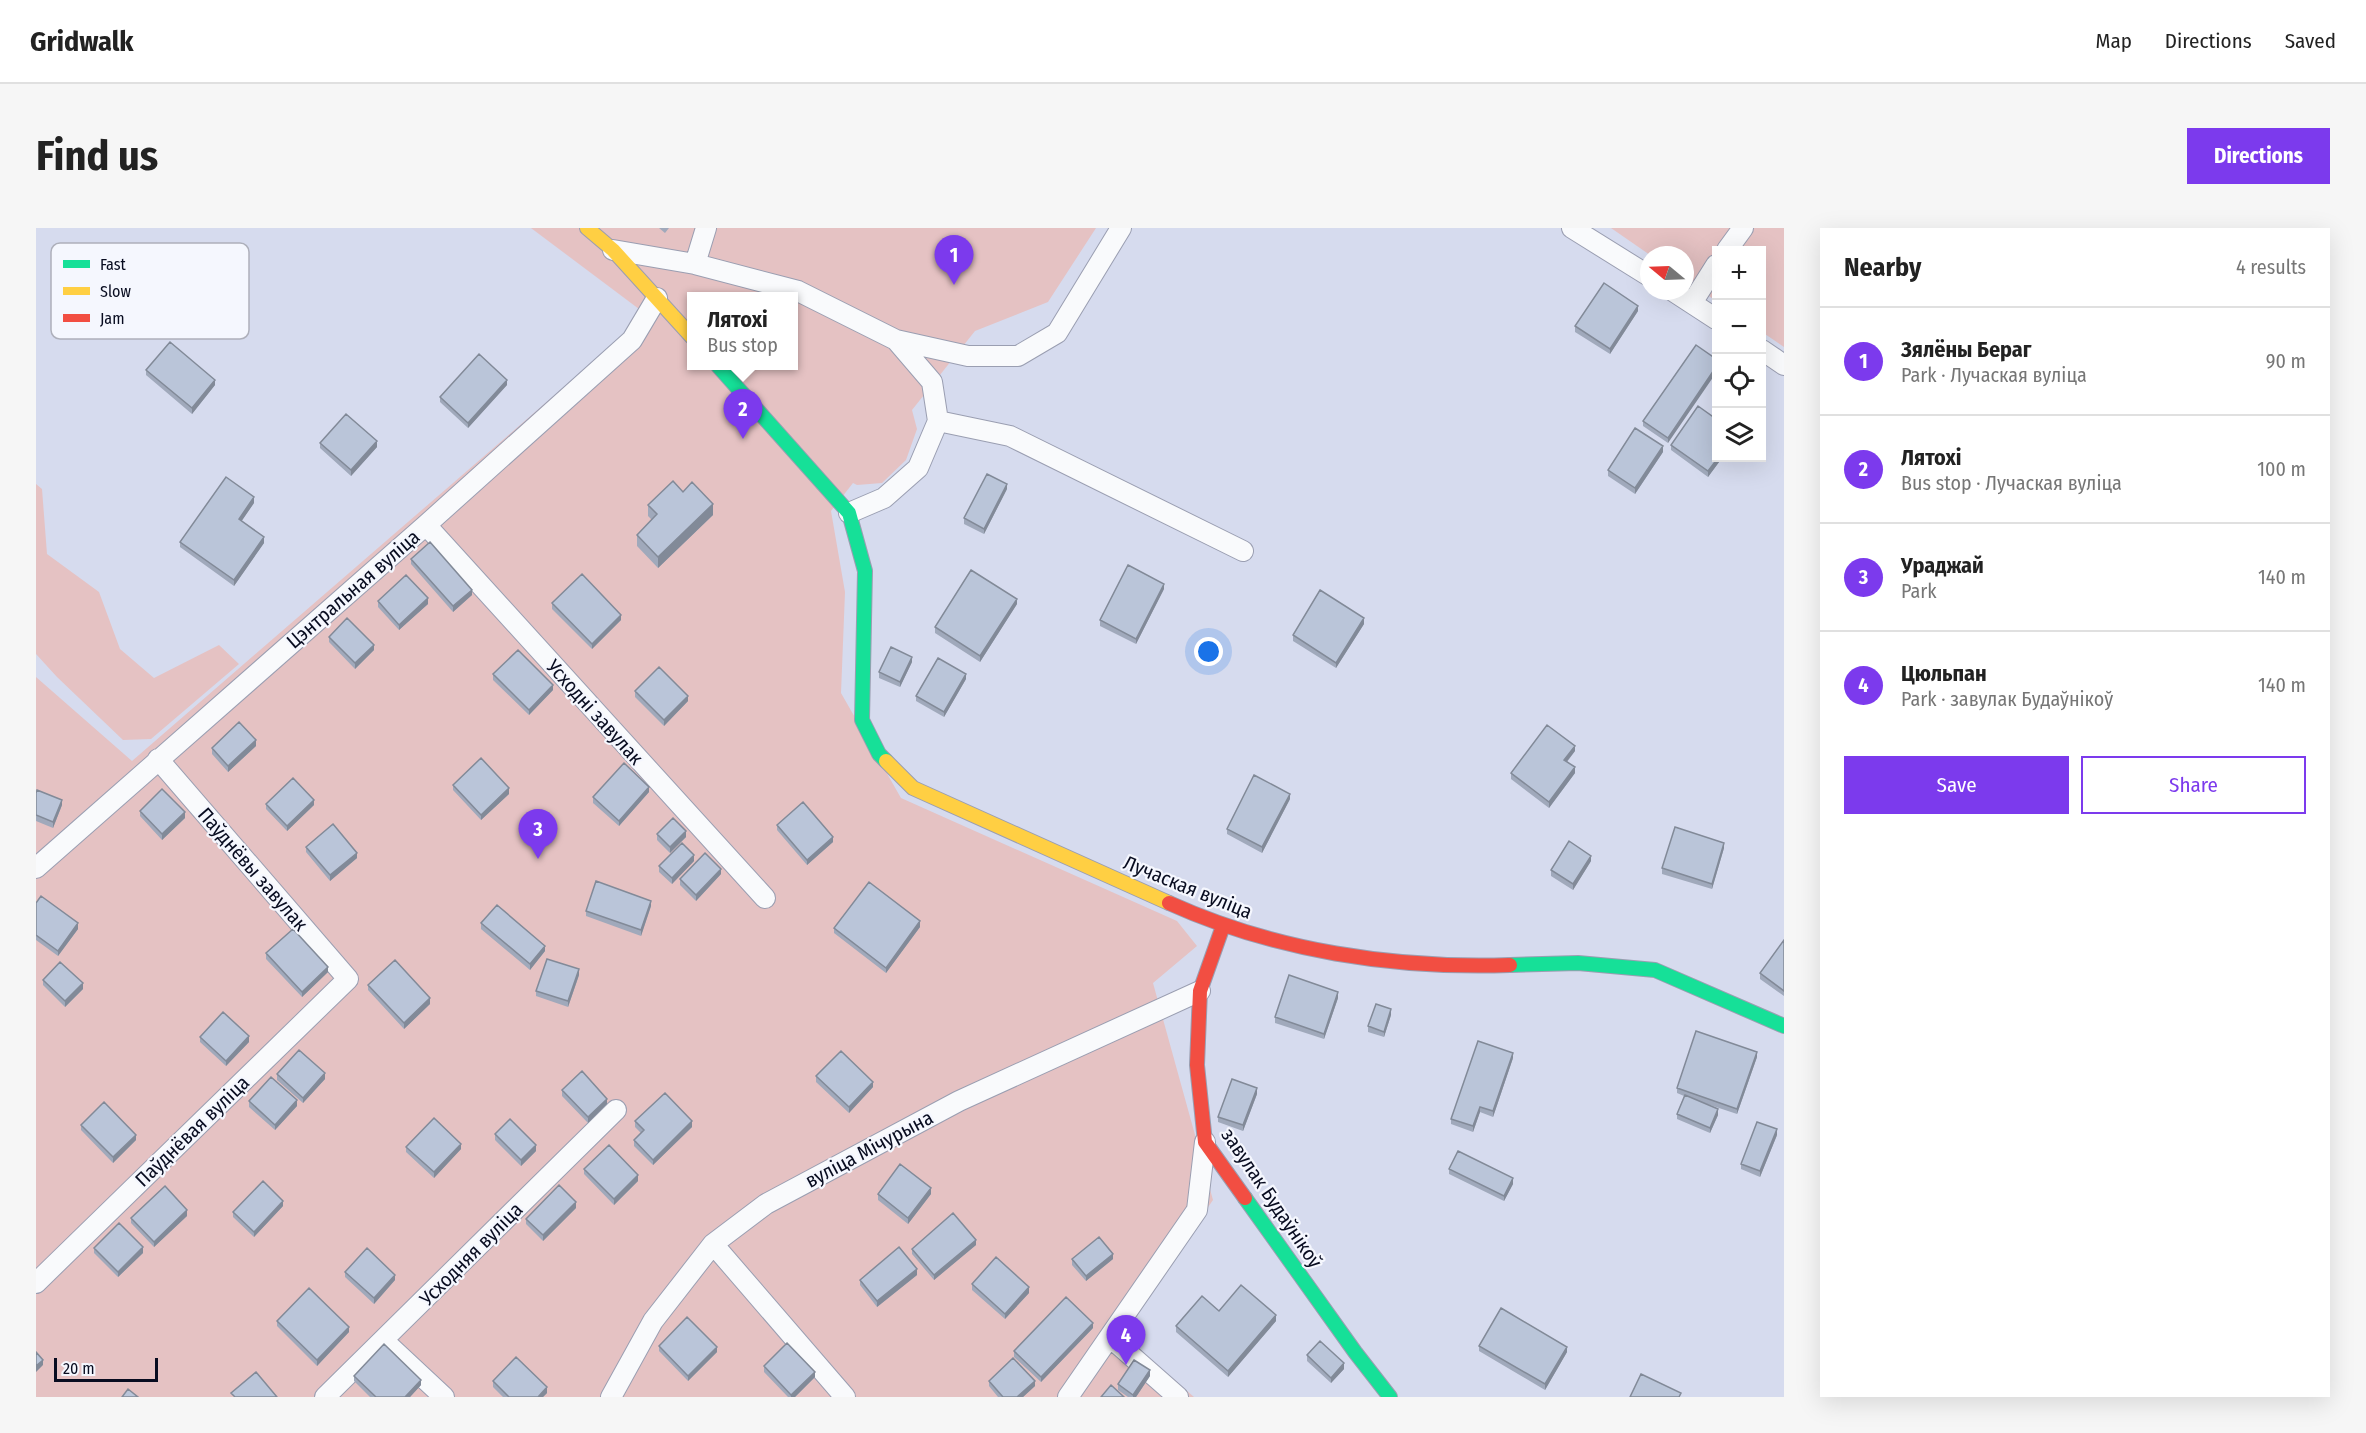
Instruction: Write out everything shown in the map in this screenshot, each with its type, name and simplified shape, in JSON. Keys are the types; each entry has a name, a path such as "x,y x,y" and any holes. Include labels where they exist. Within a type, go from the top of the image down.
{"street":[{"path":"587,228 613,250 687,331"},
{"path":"722,370 849,513"},
{"name":"Лучаская вуліца","path":"849,513 865,571 862,720 879,754 913,788 1223,926 1324,953 1460,967 1578,963 1655,970 1784,1026"},
{"name":"завулак Будаўнікоў","path":"1223,926 1200,991 1197,1065 1205,1142 1355,1352 1390,1397"}],"lane":[{"path":"695,264 705,228"},
{"path":"613,250 695,264 798,291 896,340 968,356 1018,356 1057,333 1121,228"},
{"path":"1572,228 1640,270"},
{"path":"1730,246 1743,228"},
{"path":"1692,303 1712,272"},
{"name":"Цэнтральная вуліца","path":"36,868 426,525 632,340 657,298"},
{"path":"1687,300 1712,316"},
{"path":"849,513 884,498 918,468 938,421 932,382 896,340"},
{"path":"1766,353 1784,365"},
{"path":"938,421 1010,436 1243,551"},
{"name":"Усходні завулак","path":"426,525 765,898"},
{"name":"Паўднёвы завулак","path":"158,759 348,979"},
{"name":"Паўднёвая вуліца","path":"36,1283 348,979"},
{"name":"вуліца Мічурына","path":"611,1397 653,1321 713,1244 766,1204 959,1101 1200,991"},
{"name":"Усходняя вуліца","path":"325,1397 616,1110"},
{"path":"1068,1397 1111,1338 1197,1210 1205,1142"},
{"path":"713,1244 845,1397"},
{"path":"1111,1338 1178,1397"},
{"path":"384,1341 444,1397"}],"shaded area":[{"path":"531,228 1096,228 1048,302 975,331 912,410 917,429 906,460 882,483 857,485 853,483 831,511 845,592 841,693 901,798 1177,921 1197,946 1153,983 1213,1200 1121,1333 1194,1397 36,1397 36,677 132,761 647,315"},
{"path":"1611,228 1784,228 1784,347 1766,335 1766,246 1712,246 1712,298 1694,285 1694,246 1640,246 1640,248"},
{"path":"36,484 42,489 47,554 99,592 120,649 154,678 219,645 239,664 151,739 123,740 36,654"}],"building":[{"path":"1604,283 1638,306 1610,349 1575,326"},
{"path":"170,342 215,380 192,408 146,370"},
{"path":"1696,345 1712,356 1712,373 1668,438 1643,421"},
{"path":"479,354 507,380 468,423 440,397"},
{"path":"1698,406 1712,416 1712,462 1715,462 1708,471 1671,445"},
{"path":"346,414 377,441 351,470 320,443"},
{"path":"1635,428 1663,446 1635,488 1608,470"},
{"path":"987,474 1007,484 984,529 964,518"},
{"path":"226,477 254,497 239,519 264,537 234,580 180,542"},
{"path":"673,481 683,492 692,482 713,504 658,557 637,535 657,514 648,505"},
{"path":"430,542 472,590 453,606 411,559"},
{"path":"1128,565 1164,584 1136,639 1100,620"},
{"path":"971,570 1017,599 980,656 935,627"},
{"path":"582,574 621,615 592,644 552,603"},
{"path":"406,575 428,598 399,625 378,601"},
{"path":"1320,590 1364,618 1336,663 1293,635"},
{"path":"347,618 374,645 355,663 329,637"},
{"path":"891,647 912,657 900,682 879,672"},
{"path":"518,650 553,685 529,710 493,674"},
{"path":"938,658 966,674 944,712 916,696"},
{"path":"659,667 688,696 664,720 635,691"},
{"path":"239,722 256,740 228,766 212,748"},
{"path":"1547,725 1575,746 1564,760 1575,767 1549,802 1511,773"},
{"path":"481,758 509,788 481,815 453,785"},
{"path":"624,763 649,787 619,821 593,797"},
{"path":"1254,775 1290,794 1262,847 1227,829"},
{"path":"293,778 314,800 287,826 266,804"},
{"path":"162,789 185,812 162,834 140,811"},
{"path":"37,790 62,800 53,822 36,815"},
{"path":"803,802 833,837 807,860 777,825"},
{"path":"673,818 686,831 670,847 657,834"},
{"path":"333,824 357,853 330,875 306,847"},
{"path":"1675,827 1724,843 1712,884 1662,868"},
{"path":"1569,841 1591,856 1573,884 1551,870"},
{"path":"682,843 694,855 672,878 659,866"},
{"path":"705,853 721,869 696,895 680,879"},
{"path":"596,881 651,901 641,930 586,911"},
{"path":"869,882 920,921 886,968 834,928"},
{"path":"41,896 78,923 58,951 36,935 36,903"},
{"path":"497,905 545,946 530,964 481,923"},
{"path":"293,929 328,967 302,992 266,953"},
{"path":"1784,940 1784,991 1760,973"},
{"path":"547,959 579,969 568,1001 536,991"},
{"path":"395,960 430,998 404,1023 368,985"},
{"path":"60,962 83,983 65,1001 43,980"},
{"path":"1289,975 1338,992 1324,1034 1275,1017"},
{"path":"1376,1004 1391,1009 1384,1032 1368,1026"},
{"path":"223,1012 249,1036 226,1061 200,1037"},
{"path":"1696,1031 1757,1052 1737,1109 1677,1088"},
{"path":"1478,1041 1513,1053 1493,1111 1480,1107 1473,1126 1451,1119"},
{"path":"299,1050 325,1073 303,1098 277,1074"},
{"path":"841,1051 873,1082 849,1107 816,1076"},
{"path":"582,1071 607,1099 588,1117 562,1090"},
{"path":"271,1077 297,1100 275,1125 249,1101"},
{"path":"1232,1079 1257,1088 1243,1125 1218,1117"},
{"path":"665,1093 692,1121 653,1160 634,1140 644,1130 635,1121"},
{"path":"1685,1095 1718,1109 1710,1128 1677,1114"},
{"path":"104,1102 136,1135 113,1157 81,1125"},
{"path":"434,1118 461,1144 434,1172 406,1147"},
{"path":"510,1119 536,1145 521,1160 495,1134"},
{"path":"1757,1122 1777,1129 1760,1171 1741,1164"},
{"path":"609,1145 638,1175 614,1199 584,1169"},
{"path":"1458,1151 1513,1178 1504,1196 1449,1169"},
{"path":"900,1164 931,1188 908,1218 878,1194"},
{"path":"263,1181 283,1201 254,1232 233,1212"},
{"path":"559,1185 576,1202 543,1235 526,1219"},
{"path":"165,1186 187,1210 154,1242 131,1218"},
{"path":"953,1213 976,1240 934,1275 912,1249"},
{"path":"119,1223 143,1247 118,1272 94,1248"},
{"path":"1099,1237 1113,1254 1086,1276 1072,1259"},
{"path":"899,1247 917,1269 877,1301 860,1280"},
{"path":"367,1248 395,1275 374,1298 345,1272"},
{"path":"996,1257 1029,1287 1005,1314 972,1284"},
{"path":"1241,1285 1276,1315 1228,1371 1176,1326 1202,1296 1219,1311"},
{"path":"309,1288 349,1327 317,1360 277,1321"},
{"path":"1066,1297 1093,1323 1041,1377 1014,1351"},
{"path":"1501,1308 1567,1347 1545,1384 1479,1346"},
{"path":"687,1317 717,1347 688,1376 659,1346"},
{"path":"1320,1341 1344,1363 1331,1378 1307,1355"},
{"path":"787,1343 815,1372 791,1395 764,1366"},
{"path":"384,1344 421,1380 405,1397 376,1397 354,1376"},
{"path":"36,1352 43,1360 36,1366"},
{"path":"516,1357 547,1387 538,1397 509,1397 493,1381"},
{"path":"1013,1358 1035,1381 1017,1397 1003,1397 989,1381"},
{"path":"1134,1360 1150,1370 1133,1395 1118,1384"},
{"path":"256,1372 277,1397 235,1397 231,1393"},
{"path":"1641,1374 1681,1393 1679,1397 1630,1397"},
{"path":"1111,1385 1124,1397 1101,1397"},
{"path":"128,1389 138,1397 122,1397"}],"traffic: fast":[{"path":"722,370 849,513 865,571 862,720 879,754 886,761"},
{"path":"1510,965 1578,963 1655,970 1784,1026"},
{"path":"1245,1198 1390,1397"}],"traffic: slow":[{"path":"587,228 613,250 687,331"},
{"path":"886,761 913,788 1169,903"}],"traffic: jam":[{"path":"1169,903 1251,934 1336,954 1423,964 1510,965"},
{"path":"1223,926 1200,991 1197,1065 1205,1142 1245,1198"}],"place":[{"name":"Зялёны Бераг","path":"954,285"},
{"name":"Лятохі","path":"743,439"},
{"name":"Ураджай","path":"538,859"},
{"name":"Цюльпан","path":"1126,1365"}]}
